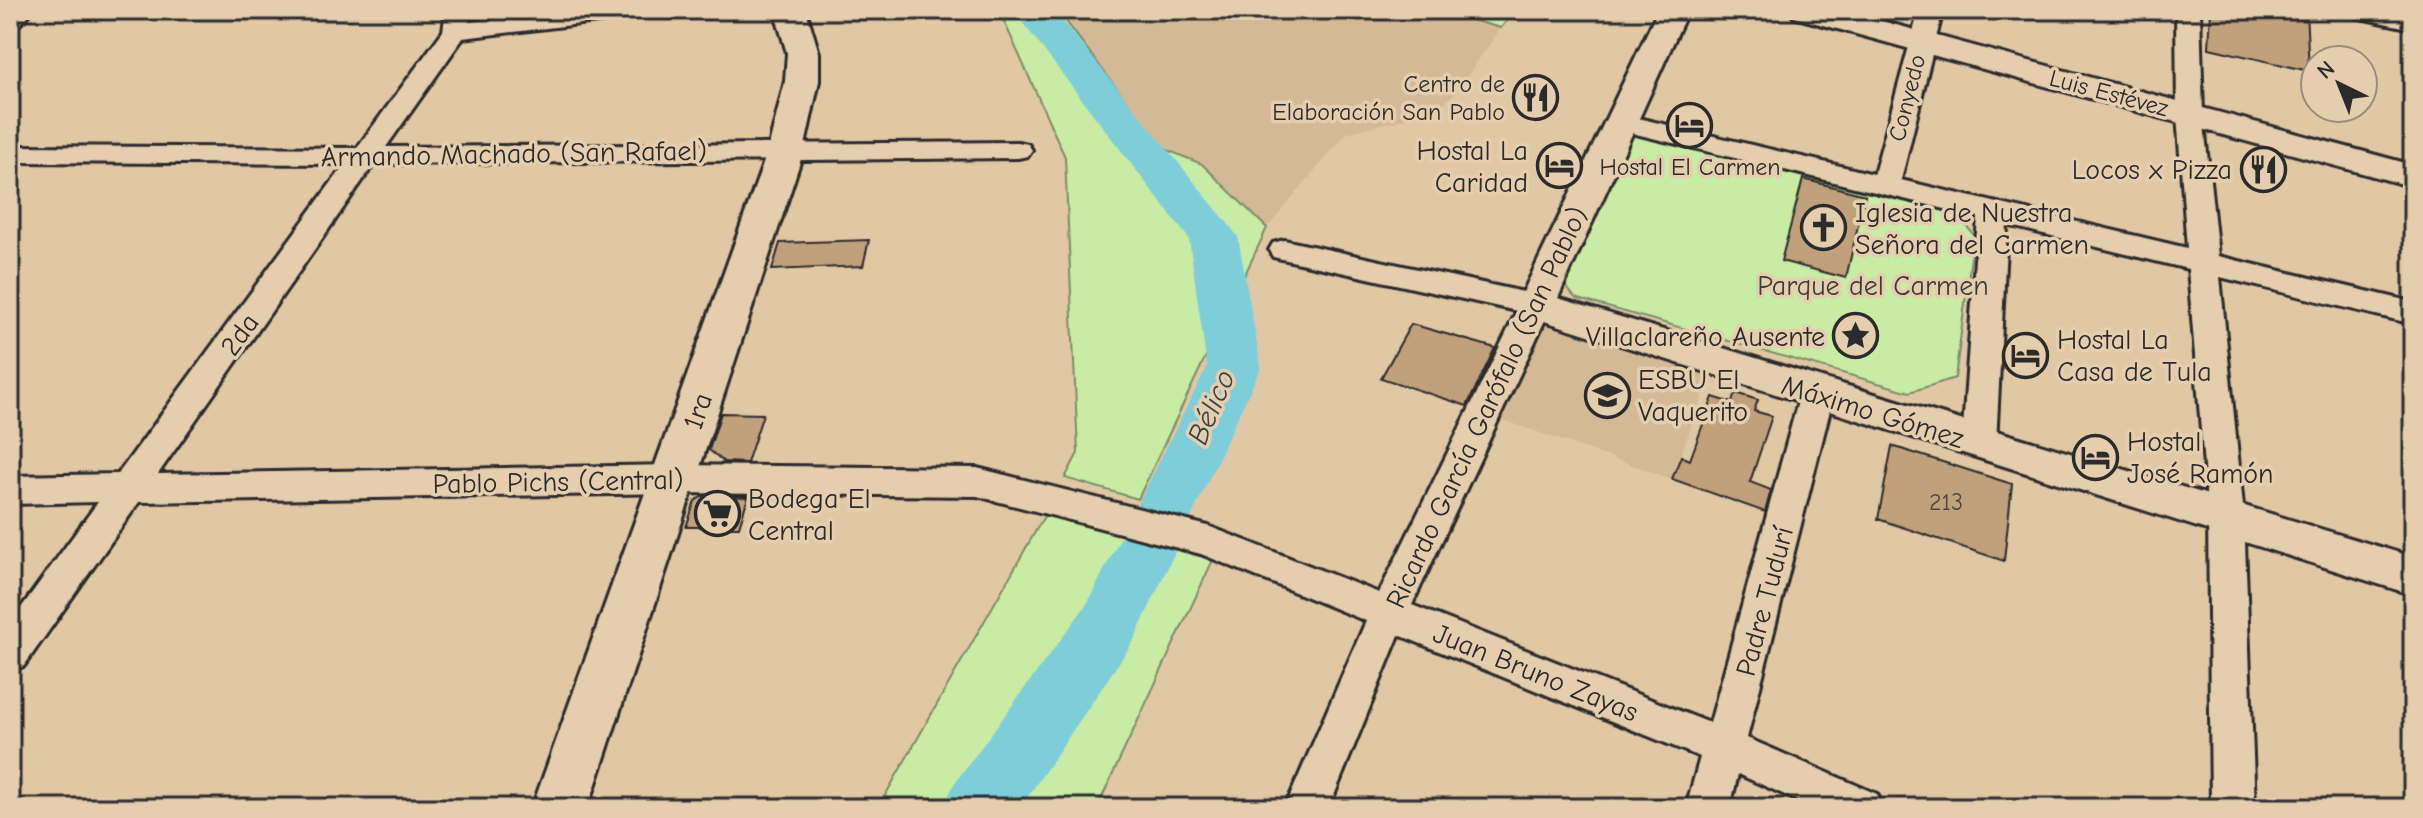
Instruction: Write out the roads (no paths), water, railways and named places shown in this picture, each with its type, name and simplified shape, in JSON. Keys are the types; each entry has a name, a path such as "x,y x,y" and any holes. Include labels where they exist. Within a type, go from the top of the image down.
{"main road":[{"name":"1ra","path":"560,808 786,150 802,81 803,53 790,10"},
{"name":"Luis Estévez","path":"1805,10 1926,26 2190,115 2413,176"},
{"path":"2366,10 2413,19"}],"street":[{"path":"10,20 22,10"},
{"path":"456,20 639,10"},
{"name":"Ricardo García Garófalo (San Pablo)","path":"1307,808 1389,612 1673,10"},
{"path":"2188,10 2190,115 2226,516 2233,808"},
{"name":"2da","path":"10,654 366,156 456,20"},
{"name":"Conyedo","path":"1885,186 1926,26"},
{"path":"1621,122 2413,313"},
{"name":"Armando Machado (San Rafael)","path":"10,154 366,156 1018,150"},
{"path":"1979,444 1993,213"},
{"name":"Máximo Gómez","path":"1284,250 1536,305 2413,576"},
{"name":"Padre Tudurí","path":"1708,808 1817,394"},
{"name":"Pablo Pichs (Central)","path":"10,490 674,479 977,482 1208,541"},
{"name":"Juan Bruno Zayas","path":"1208,541 1725,748 1862,808"}],"waterway":[{"name":"Bélico","path":"979,808 1110,623 1234,367 1213,237 1033,10"}],"place":[{"name":"Centro de Elaboración San Pablo","path":"1536,98"},
{"name":"Hostal El Carmen","path":"1690,125"},
{"name":"Hostal La Caridad","path":"1559,166"},
{"name":"Locos x Pizza","path":"2263,169"},
{"name":"Iglesia de Nuestra Señora del Carmen","path":"1824,228"},
{"name":"Villaclareño Ausente","path":"1856,336"},
{"name":"Hostal La Casa de Tula","path":"2026,355"},
{"name":"ESBU El Vaquerito","path":"1607,395"},
{"name":"Hostal José Ramón","path":"2096,457"},
{"name":"Bodega El Central","path":"717,514"}],"park label":[{"name":"Parque del Carmen","path":"1873,285"}]}
